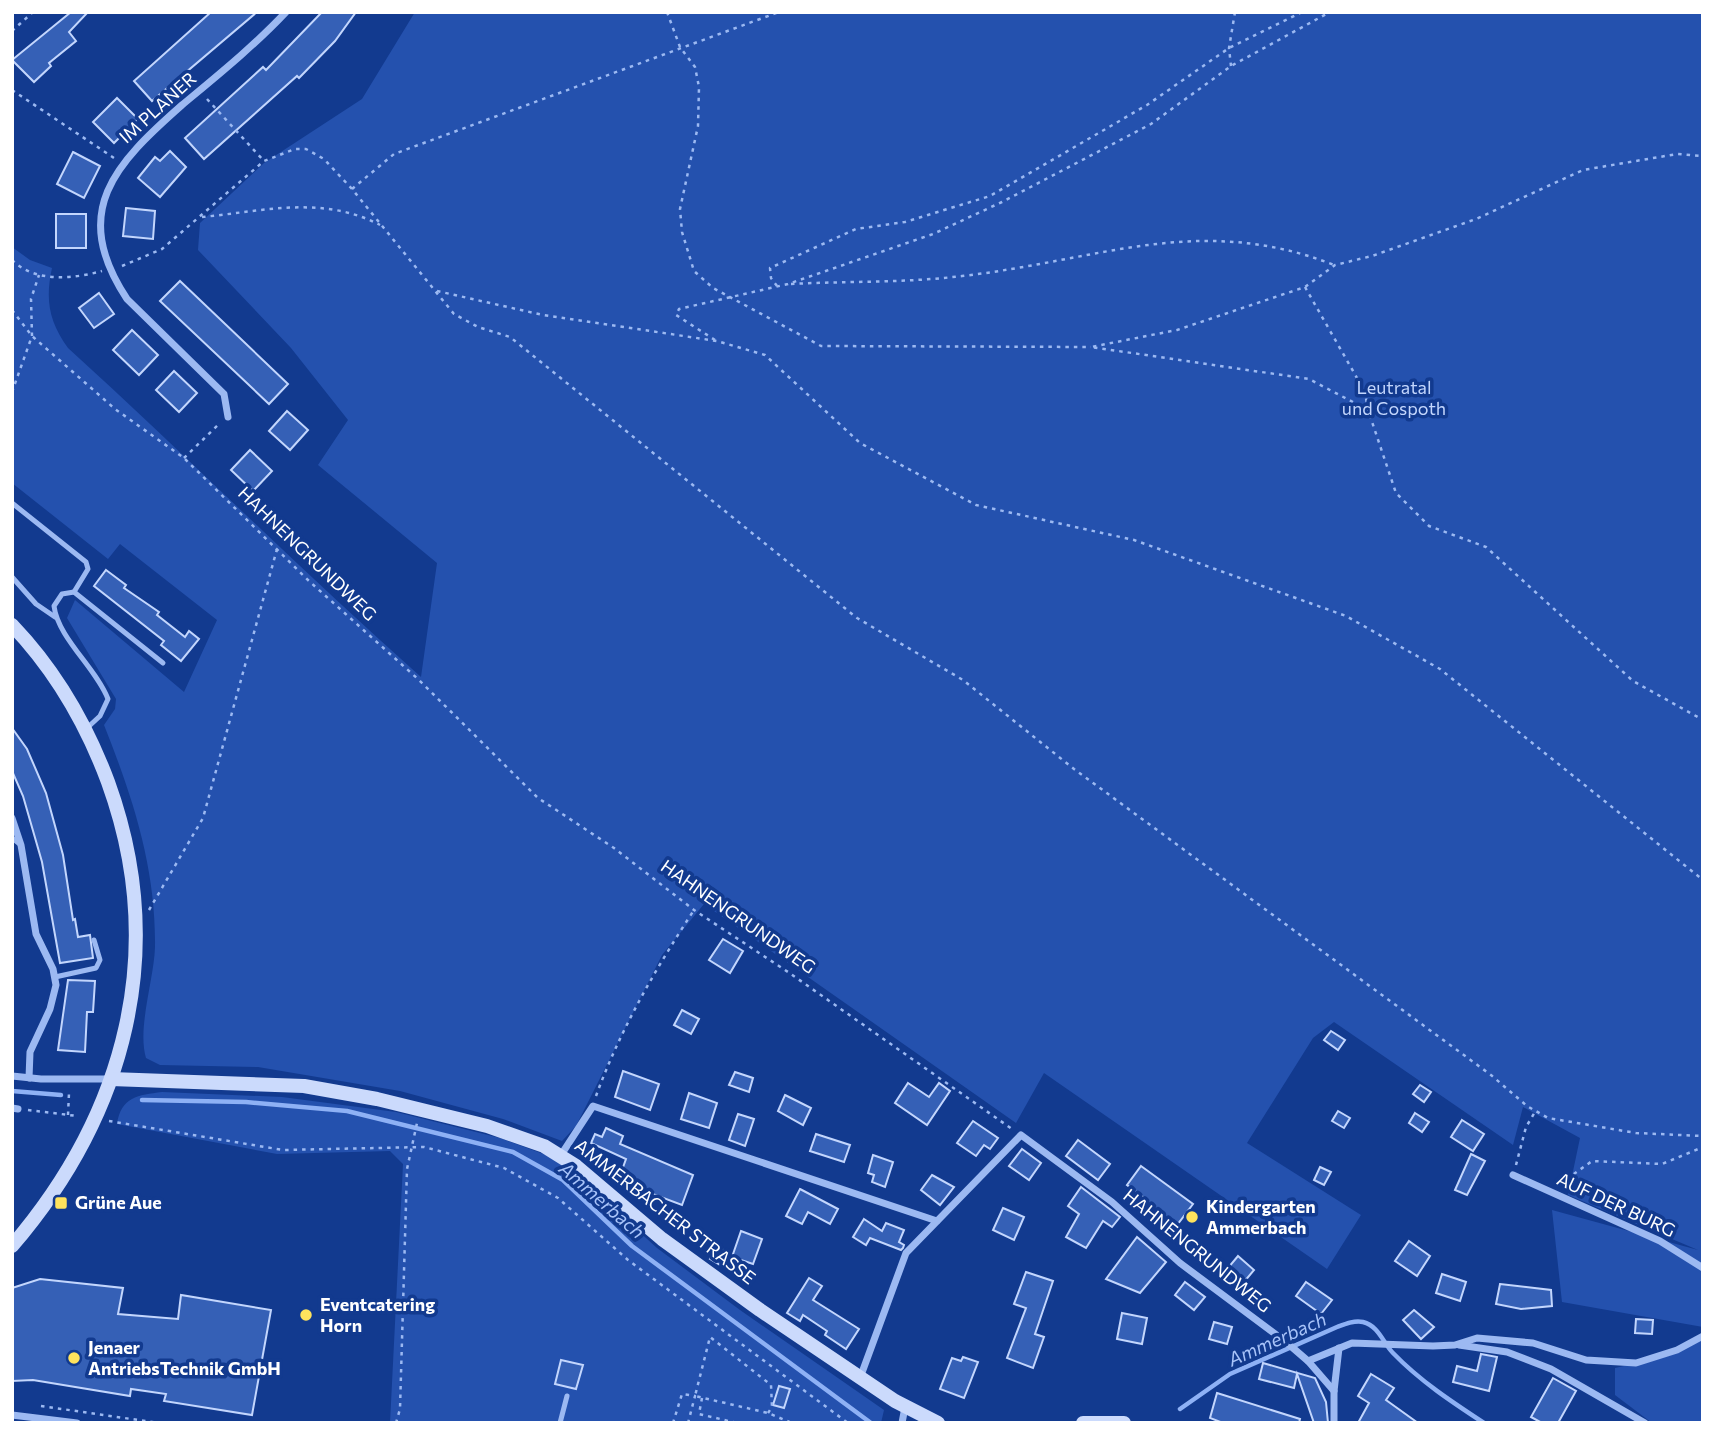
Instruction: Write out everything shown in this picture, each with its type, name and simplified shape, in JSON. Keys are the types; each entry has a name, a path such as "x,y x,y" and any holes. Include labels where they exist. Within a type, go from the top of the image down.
{"main road":[{"path":"12,625 55,676 86,728 114,800 127,843 137,926 133,993 111,1079 96,1119 69,1171 43,1210 12,1246"},
{"name":"AMMERBACHER STRASSE","path":"111,1079 265,1083 315,1088 487,1126 561,1155 687,1259 860,1378 905,1407 938,1423"},
{"path":"1083,1423 1124,1423"}],"street":[{"name":"IM PLANER","path":"228,417 224,394 127,299 110,269 101,230 101,212 121,163 199,91 262,38 286,12"},
{"path":"12,818 21,845 36,934 55,977 50,1009 30,1052 29,1078"},
{"name":"AMMERBACHER STRASSE","path":"12,1076 111,1079"},
{"path":"561,1155 593,1106 937,1221"},
{"path":"860,1378 906,1253 1021,1135"},
{"name":"HAHNENGRUNDWEG","path":"1021,1135 1112,1202 1180,1263 1286,1342 1308,1361 1334,1391"},
{"name":"AUF DER BURG","path":"1513,1174 1660,1241 1703,1268"},
{"path":"1455,1345 1477,1338 1505,1339 1533,1343 1586,1360 1636,1363 1677,1350 1703,1336"},
{"path":"1308,1361 1352,1343 1455,1345 1507,1352 1551,1369 1645,1423"},
{"path":"1334,1423 1334,1391 1339,1348"},
{"path":"902,1423 905,1407"},
{"path":"12,1415 76,1423"}],"lane":[{"path":"12,503 86,562 88,569 74,592"},
{"path":"12,577 36,604 55,617 93,670 108,699 100,716 86,728"},
{"path":"55,617 54,606 62,594 74,592 163,663"},
{"path":"12,838 21,845"},
{"path":"55,977 96,968 100,960 94,940"},
{"path":"560,1423 567,1396"}],"path":[{"path":"12,32 33,12"},
{"path":"667,12 680,47 695,67 699,88 698,126 680,209 682,232 694,271 727,297 821,346 1091,348 1309,379 1368,410"},
{"path":"352,189 394,155 779,12"},
{"path":"1231,66 1229,48 1235,12"},
{"path":"777,286 771,278 770,268 856,229 905,222 990,195 1147,105 1229,48 1302,12"},
{"path":"788,284 933,234 1002,202 1151,124 1231,66 1330,12"},
{"path":"12,90 121,163"},
{"path":"199,91 264,161"},
{"path":"12,260 39,275 84,276 137,262 162,249 264,161 295,149 306,149 324,159 352,189 454,314 478,327 510,337 858,618 963,680 1084,777 1536,1111 1548,1118 1636,1133 1703,1136"},
{"path":"1091,348 1177,330 1305,287 1335,265 1372,256 1476,219 1583,170 1677,154 1703,156"},
{"path":"202,217 304,206 330,207 354,212 383,227"},
{"path":"717,341 676,315 679,309 788,284 962,276 1178,240 1231,240 1297,250 1335,265"},
{"path":"12,392 32,336 31,299 39,275"},
{"path":"1305,287 1365,392 1368,410 1396,493 1429,526 1486,547 1633,681 1703,720"},
{"path":"436,291 557,317 717,341 765,355 860,443 928,482 976,505 1134,540 1346,617 1440,669 1703,880"},
{"name":"HAHNENGRUNDWEG","path":"12,310 32,336 115,409 184,458 277,549 419,680 538,798 614,848 694,910 840,1007 1021,1135"},
{"path":"184,458 212,431"},
{"path":"148,911 203,818 277,549"},
{"path":"593,1106 606,1070 639,1004 664,956 694,910"},
{"path":"68,1115 69,1093"},
{"path":"15,1108 82,1117"},
{"path":"1513,1174 1526,1128 1536,1111"},
{"path":"396,1423 400,1409 401,1295 410,1147 418,1118"},
{"path":"108,1121 283,1150 424,1147 504,1168 548,1192 628,1260 848,1423"},
{"path":"1550,1191 1592,1161 1662,1164 1703,1147"},
{"path":"688,1423 710,1337 771,1385 772,1406 768,1413"},
{"path":"673,1423 682,1394 768,1413 792,1423"},
{"path":"702,1398 699,1414 737,1423"},
{"path":"35,1405 159,1423"},
{"path":"776,1423 777,1418"}],"green space":[{"name":"Leutratal und Cospoth","path":"415,12 1703,12 1703,1327 1562,1302 1552,1210 1698,1250 1568,1195 1580,1138 1523,1107 1513,1145 1334,1022 1313,1038 1247,1143 1361,1215 1327,1269 1044,1073 1016,1123 704,904 662,955 576,1126 562,1141 503,1119 400,1091 258,1067 160,1065 146,1058 143,1033 155,947 152,889 147,861 133,806 104,725 115,709 116,699 67,618 75,600 184,692 217,620 120,544 108,559 12,483 12,247 30,260 52,268 50,310 56,329 68,348 421,677 437,563 318,465 348,420 291,348 198,250 200,223 264,163 362,99"},
{"path":"162,1092 282,1097 396,1112 500,1138 560,1160 657,1248 740,1310 884,1410 881,1423 390,1423 403,1164 390,1151 277,1154 117,1124 122,1108 132,1099"},
{"path":"1703,1337 1703,1423 1652,1423 1615,1395 1615,1368 1668,1356"}],"building":[{"path":"71,12 88,12 69,32 76,41 49,63 51,66 34,82 12,60"},
{"path":"211,12 257,12 152,101 134,81"},
{"path":"322,12 356,12 335,41 299,78 297,76 204,159 185,138 263,67 266,70"},
{"path":"117,98 138,119 114,143 93,122"},
{"path":"170,151 186,167 160,197 138,178 155,157 160,161"},
{"path":"73,152 100,166 84,198 57,184"},
{"path":"126,208 155,211 153,239 123,236"},
{"path":"56,214 86,214 86,248 56,248"},
{"path":"180,281 288,384 269,404 160,301"},
{"path":"99,293 114,314 94,328 79,308"},
{"path":"132,330 158,355 139,375 113,350"},
{"path":"174,371 197,393 179,412 156,390"},
{"path":"287,411 308,430 290,450 269,431"},
{"path":"250,450 272,471 253,491 231,470"},
{"path":"106,570 126,585 124,588 159,612 157,615 185,637 189,631 199,639 181,661 161,645 164,641 94,586"},
{"path":"12,728 27,749 46,793 63,855 73,920 75,919 78,937 90,935 93,958 60,963 42,862 23,796 12,771"},
{"path":"723,939 743,951 730,973 709,960"},
{"path":"68,980 95,981 93,1012 87,1012 85,1052 58,1050"},
{"path":"682,1010 699,1019 691,1034 674,1025"},
{"path":"1331,1031 1345,1040 1338,1050 1324,1040"},
{"path":"623,1071 659,1084 650,1110 615,1097"},
{"path":"735,1072 753,1078 749,1092 729,1085"},
{"path":"908,1083 929,1097 939,1083 950,1091 927,1125 895,1103"},
{"path":"1420,1085 1431,1092 1424,1102 1413,1094"},
{"path":"689,1093 717,1103 709,1128 681,1119"},
{"path":"785,1095 811,1108 803,1125 778,1111"},
{"path":"1338,1111 1350,1118 1344,1128 1332,1121"},
{"path":"1415,1113 1429,1122 1422,1132 1409,1123"},
{"path":"738,1114 754,1119 745,1146 729,1140"},
{"path":"1462,1120 1484,1134 1473,1151 1451,1137"},
{"path":"973,1121 998,1138 990,1149 984,1145 976,1156 957,1143"},
{"path":"606,1128 623,1136 620,1144 693,1175 682,1205 618,1181 626,1159 591,1143 595,1134 602,1137"},
{"path":"816,1134 850,1145 844,1162 810,1151"},
{"path":"1078,1140 1110,1164 1098,1180 1066,1156"},
{"path":"1022,1149 1041,1163 1029,1180 1009,1166"},
{"path":"1471,1154 1485,1161 1467,1195 1455,1190"},
{"path":"873,1155 893,1162 885,1187 872,1182 874,1175 868,1173"},
{"path":"1141,1166 1193,1204 1171,1233 1140,1210 1147,1200 1127,1185"},
{"path":"1320,1167 1331,1172 1324,1185 1314,1180"},
{"path":"932,1175 954,1187 940,1205 921,1190"},
{"path":"1081,1187 1120,1217 1112,1227 1103,1221 1086,1248 1066,1237 1079,1214 1068,1206"},
{"path":"800,1189 838,1209 830,1224 808,1212 802,1224 786,1216"},
{"path":"1003,1208 1024,1217 1014,1240 993,1230"},
{"path":"864,1219 882,1231 886,1223 904,1230 899,1242 904,1245 903,1248 901,1250 870,1238 866,1245 853,1237"},
{"path":"741,1231 762,1239 753,1264 732,1257"},
{"path":"1137,1237 1166,1262 1140,1293 1106,1279"},
{"path":"1409,1241 1430,1256 1417,1276 1395,1261"},
{"path":"717,1246 728,1253 720,1265 710,1259"},
{"path":"1238,1256 1254,1270 1239,1288 1223,1274"},
{"path":"1026,1272 1053,1281 1035,1334 1044,1337 1033,1368 1007,1358 1026,1308 1014,1304"},
{"path":"1442,1274 1466,1282 1460,1301 1436,1293"},
{"path":"809,1278 822,1286 813,1300 859,1329 846,1349 825,1335 827,1331 803,1315 800,1321 787,1313"},
{"name":"Jenaer AntriebsTechnik GmbH","path":"40,1279 123,1288 118,1314 178,1319 181,1295 271,1310 252,1415 164,1401 166,1394 131,1389 130,1396 33,1380 12,1381 12,1288"},
{"path":"1185,1282 1205,1297 1194,1310 1175,1295"},
{"path":"1306,1282 1332,1300 1321,1314 1296,1296"},
{"path":"1500,1284 1551,1290 1552,1306 1521,1309 1496,1304"},
{"path":"1414,1310 1434,1327 1421,1339 1403,1320"},
{"path":"1122,1313 1147,1318 1142,1344 1117,1339"},
{"path":"1636,1319 1653,1320 1652,1334 1635,1333"},
{"path":"1214,1322 1232,1327 1227,1344 1209,1339"},
{"path":"1481,1354 1497,1357 1489,1391 1453,1382 1457,1366 1477,1371"},
{"path":"963,1357 978,1362 964,1398 940,1389 952,1358 961,1361"},
{"path":"561,1360 583,1365 576,1389 555,1384"},
{"path":"1263,1363 1315,1378 1326,1402 1328,1423 1314,1423 1297,1374 1294,1388 1259,1379"},
{"path":"1371,1374 1394,1388 1386,1400 1418,1423 1358,1423 1369,1403 1358,1396"},
{"path":"1553,1378 1576,1391 1558,1423 1542,1423 1531,1417"},
{"path":"779,1386 790,1389 784,1408 773,1405"},
{"path":"1217,1393 1300,1419 1299,1423 1223,1423 1210,1418"}],"waterway":[{"name":"Ammerbach","path":"12,1091 61,1095"},
{"name":"Ammerbach","path":"142,1100 246,1102 347,1111 513,1152 563,1180 632,1246 871,1423"},
{"name":"Ammerbach","path":"1180,1409 1230,1374 1337,1327 1360,1322 1373,1327 1393,1353 1425,1382 1484,1423"}],"place":[{"name":"Grüne Aue","path":"61,1203"},
{"name":"Kindergarten Ammerbach","path":"1192,1217"},
{"name":"Eventcatering Horn","path":"306,1315"},
{"name":"Jenaer AntriebsTechnik GmbH","path":"74,1358"}]}
